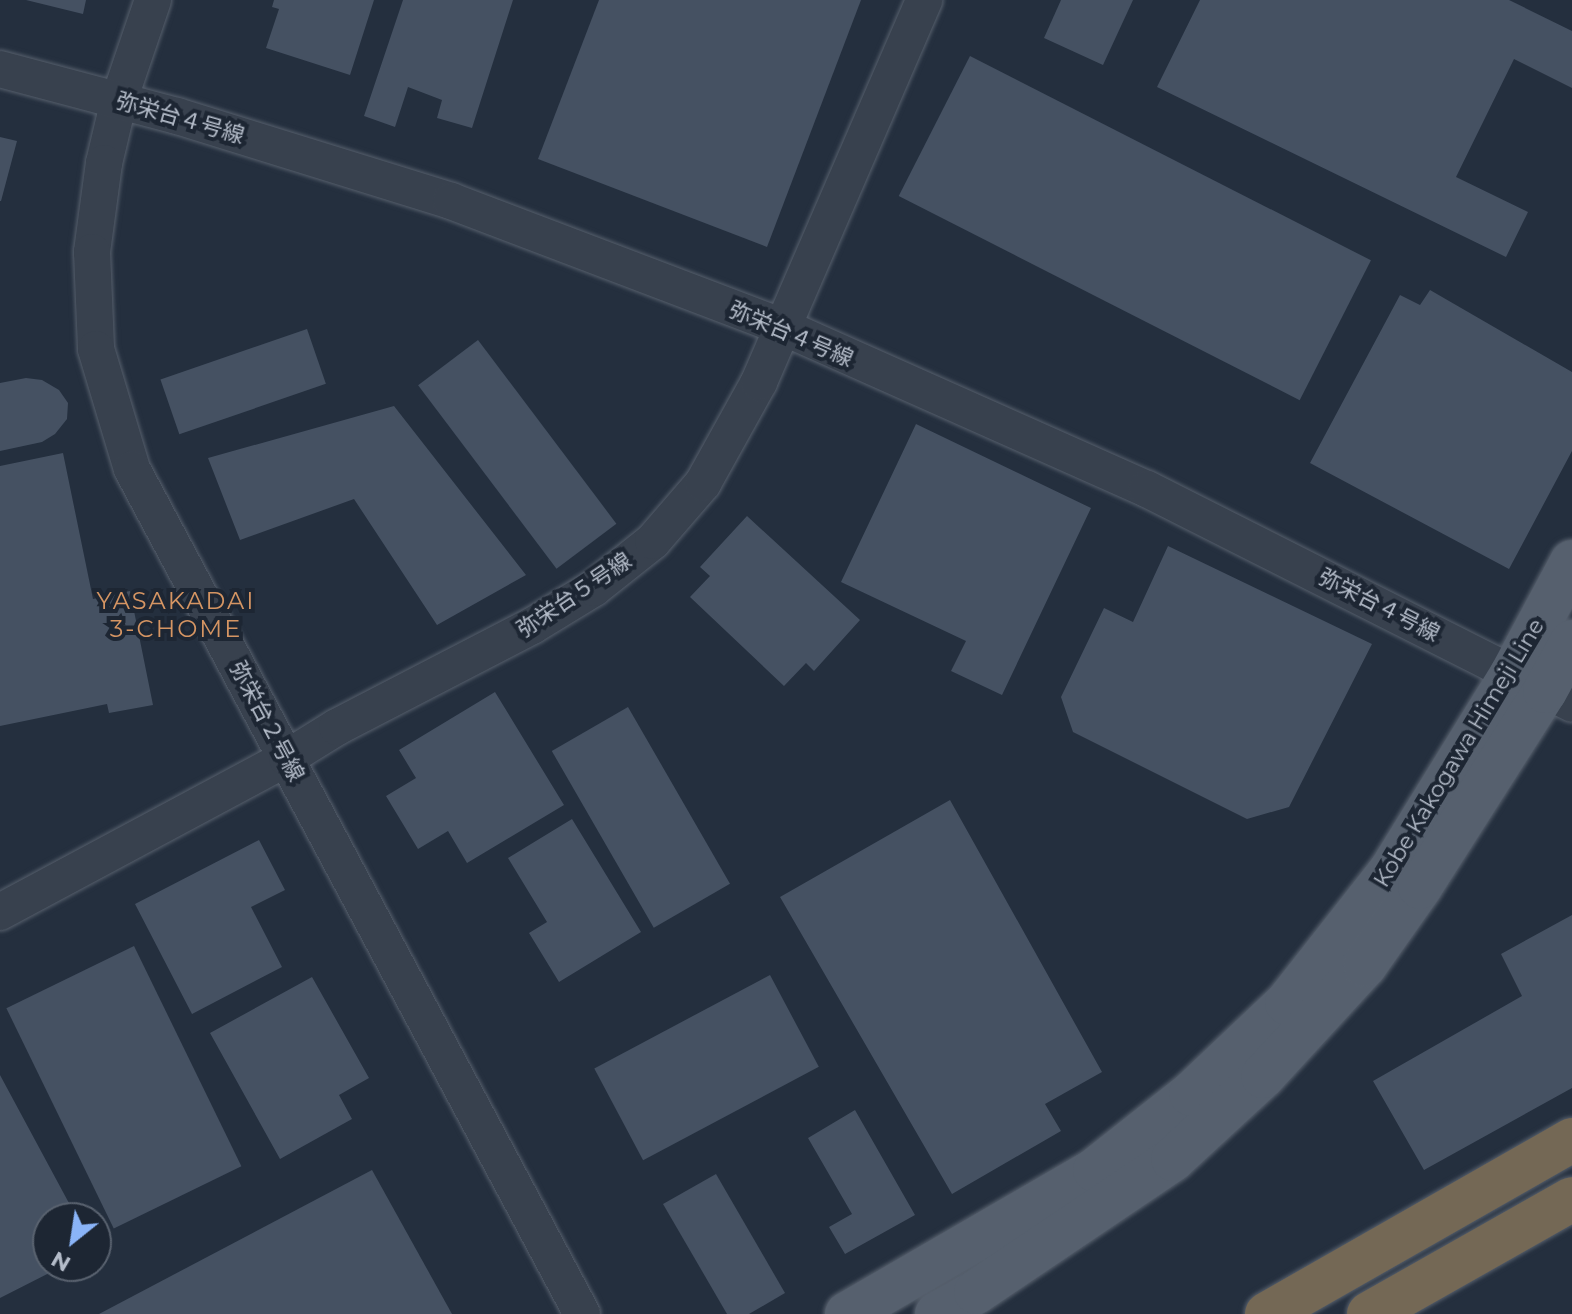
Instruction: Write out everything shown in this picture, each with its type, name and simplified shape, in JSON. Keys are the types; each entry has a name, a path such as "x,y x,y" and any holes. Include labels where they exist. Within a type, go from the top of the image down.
{"highway":[{"path":"1267,1314 1572,1140"},
{"path":"1369,1314 1572,1199"}],"main road":[{"name":"Kobe Kakogawa Himeji Line","path":"847,1314 1095,1170 1191,1094 1287,1003 1392,869 1543,690 1572,562"},
{"name":"Kobe Kakogawa Himeji Line","path":"937,1314 976,1292 1173,1159 1263,1076 1365,965 1420,887 1572,642"}],"street":[{"name":"弥栄台２号線","path":"153,0 119,100 104,163 92,252 96,349 132,469 582,1314"},
{"name":"弥栄台５号線","path":"0,912 287,758 337,727 532,626 594,588 653,541 703,483 759,382 785,328 924,0"},
{"name":"弥栄台４号線","path":"0,69 119,100 451,201 785,328 1147,489 1543,690"}],"building":[{"path":"26,0 86,0 83,14"},
{"path":"274,0 374,0 350,75 266,48 279,9 272,7"},
{"path":"403,0 513,0 472,128 437,118 442,100 408,87 395,127 364,116"},
{"path":"599,0 861,0 767,247 538,159"},
{"path":"1061,0 1133,0 1103,65 1044,38"},
{"path":"1200,0 1509,0 1572,31 1572,88 1514,59 1456,177 1528,212 1506,257 1157,87"},
{"path":"970,56 1371,260 1300,400 899,196"},
{"path":"0,137 17,141 1,201 0,201"},
{"path":"1430,290 1572,372 1572,451 1509,569 1310,463 1400,295 1420,305"},
{"path":"307,329 326,384 179,434 160,379"},
{"path":"478,340 616,524 557,569 418,385"},
{"path":"26,378 42,380 59,390 68,403 67,419 55,434 42,442 0,451 0,383"},
{"path":"394,406 526,575 437,625 354,499 240,540 208,458"},
{"path":"916,424 1091,508 1002,695 951,671 966,641 841,582"},
{"path":"63,453 93,599 130,591 153,705 109,713 107,704 0,726 0,466"},
{"path":"747,516 860,620 814,671 806,663 784,686 690,597 710,576 700,567"},
{"path":"1168,546 1372,644 1289,807 1247,819 1073,732 1061,697 1104,608 1133,622"},
{"path":"495,692 564,805 467,863 448,831 418,849 386,796 416,778 399,750"},
{"path":"628,707 730,884 654,928 552,751"},
{"path":"950,800 1102,1072 1045,1104 1061,1131 952,1194 780,897"},
{"path":"572,819 641,932 559,982 529,933 547,922 508,858"},
{"path":"259,840 285,890 251,907 282,967 192,1014 135,904"},
{"path":"1572,915 1572,1088 1424,1170 1373,1081 1522,996 1501,954"},
{"path":"134,946 241,1166 114,1228 112,1202 101,1202 6,1008"},
{"path":"770,975 819,1067 643,1160 594,1068"},
{"path":"312,977 369,1078 339,1095 352,1119 280,1159 210,1033"},
{"path":"0,1075 68,1202 32,1202 32,1282 0,1298"},
{"path":"855,1110 915,1215 845,1254 829,1227 852,1214 808,1138"},
{"path":"372,1170 452,1314 99,1314"},
{"path":"716,1174 785,1293 749,1314 727,1314 663,1204"}],"district":[{"name":"YASAKADAI 3-CHOME","path":"176,615"}]}
